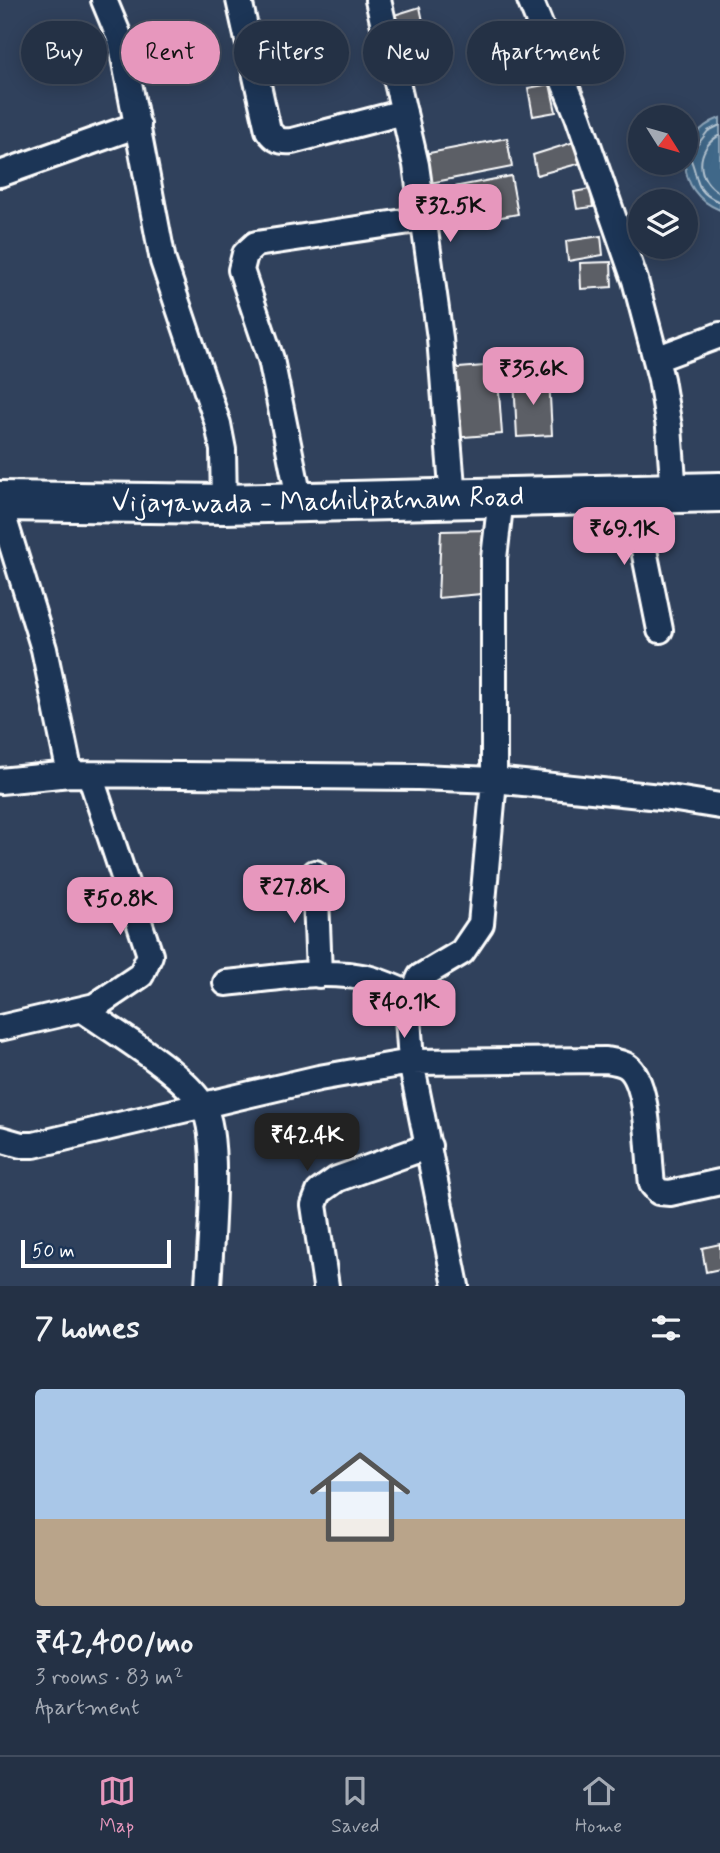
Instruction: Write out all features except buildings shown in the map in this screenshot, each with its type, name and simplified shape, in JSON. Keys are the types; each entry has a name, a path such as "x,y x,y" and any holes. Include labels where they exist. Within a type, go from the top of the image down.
{"highway":[{"name":"Vijayawada - Machilipatnam Road","path":"0,504 300,503 720,492"}],"street":[{"path":"104,0 121,41 163,261 218,424 223,450 224,504"},
{"path":"239,0 268,130 273,138 281,142 292,141 404,112"},
{"path":"378,0 416,165 440,338 453,499"},
{"path":"530,0 578,116 635,280 656,359 669,427 674,495"},
{"path":"0,174 138,125"},
{"path":"300,503 271,359 241,270 245,254 256,244 424,219"},
{"path":"656,359 720,335"},
{"path":"633,495 660,630"},
{"path":"456,1286 411,1062 408,1017 412,995 420,977 462,952 481,924 494,780 494,558 501,498"},
{"path":"0,504 80,775 150,955 141,975 95,1006 0,1028"},
{"path":"0,781 80,775 494,780 670,798 720,806"},
{"path":"315,873 319,975"},
{"path":"226,983 319,975 367,978 412,995"},
{"path":"83,1010 180,1080 203,1106 211,1128 213,1175 208,1286"},
{"path":"0,1139 21,1145 34,1145 319,1078 411,1062 606,1060 626,1065 642,1091 652,1184 659,1192 670,1193 720,1182"},
{"path":"326,1286 314,1205 319,1192 337,1179 429,1146"}],"water":[{"path":"720,118 720,210 705,202 698,194 698,189 694,189 688,177 698,175 698,133"}]}
